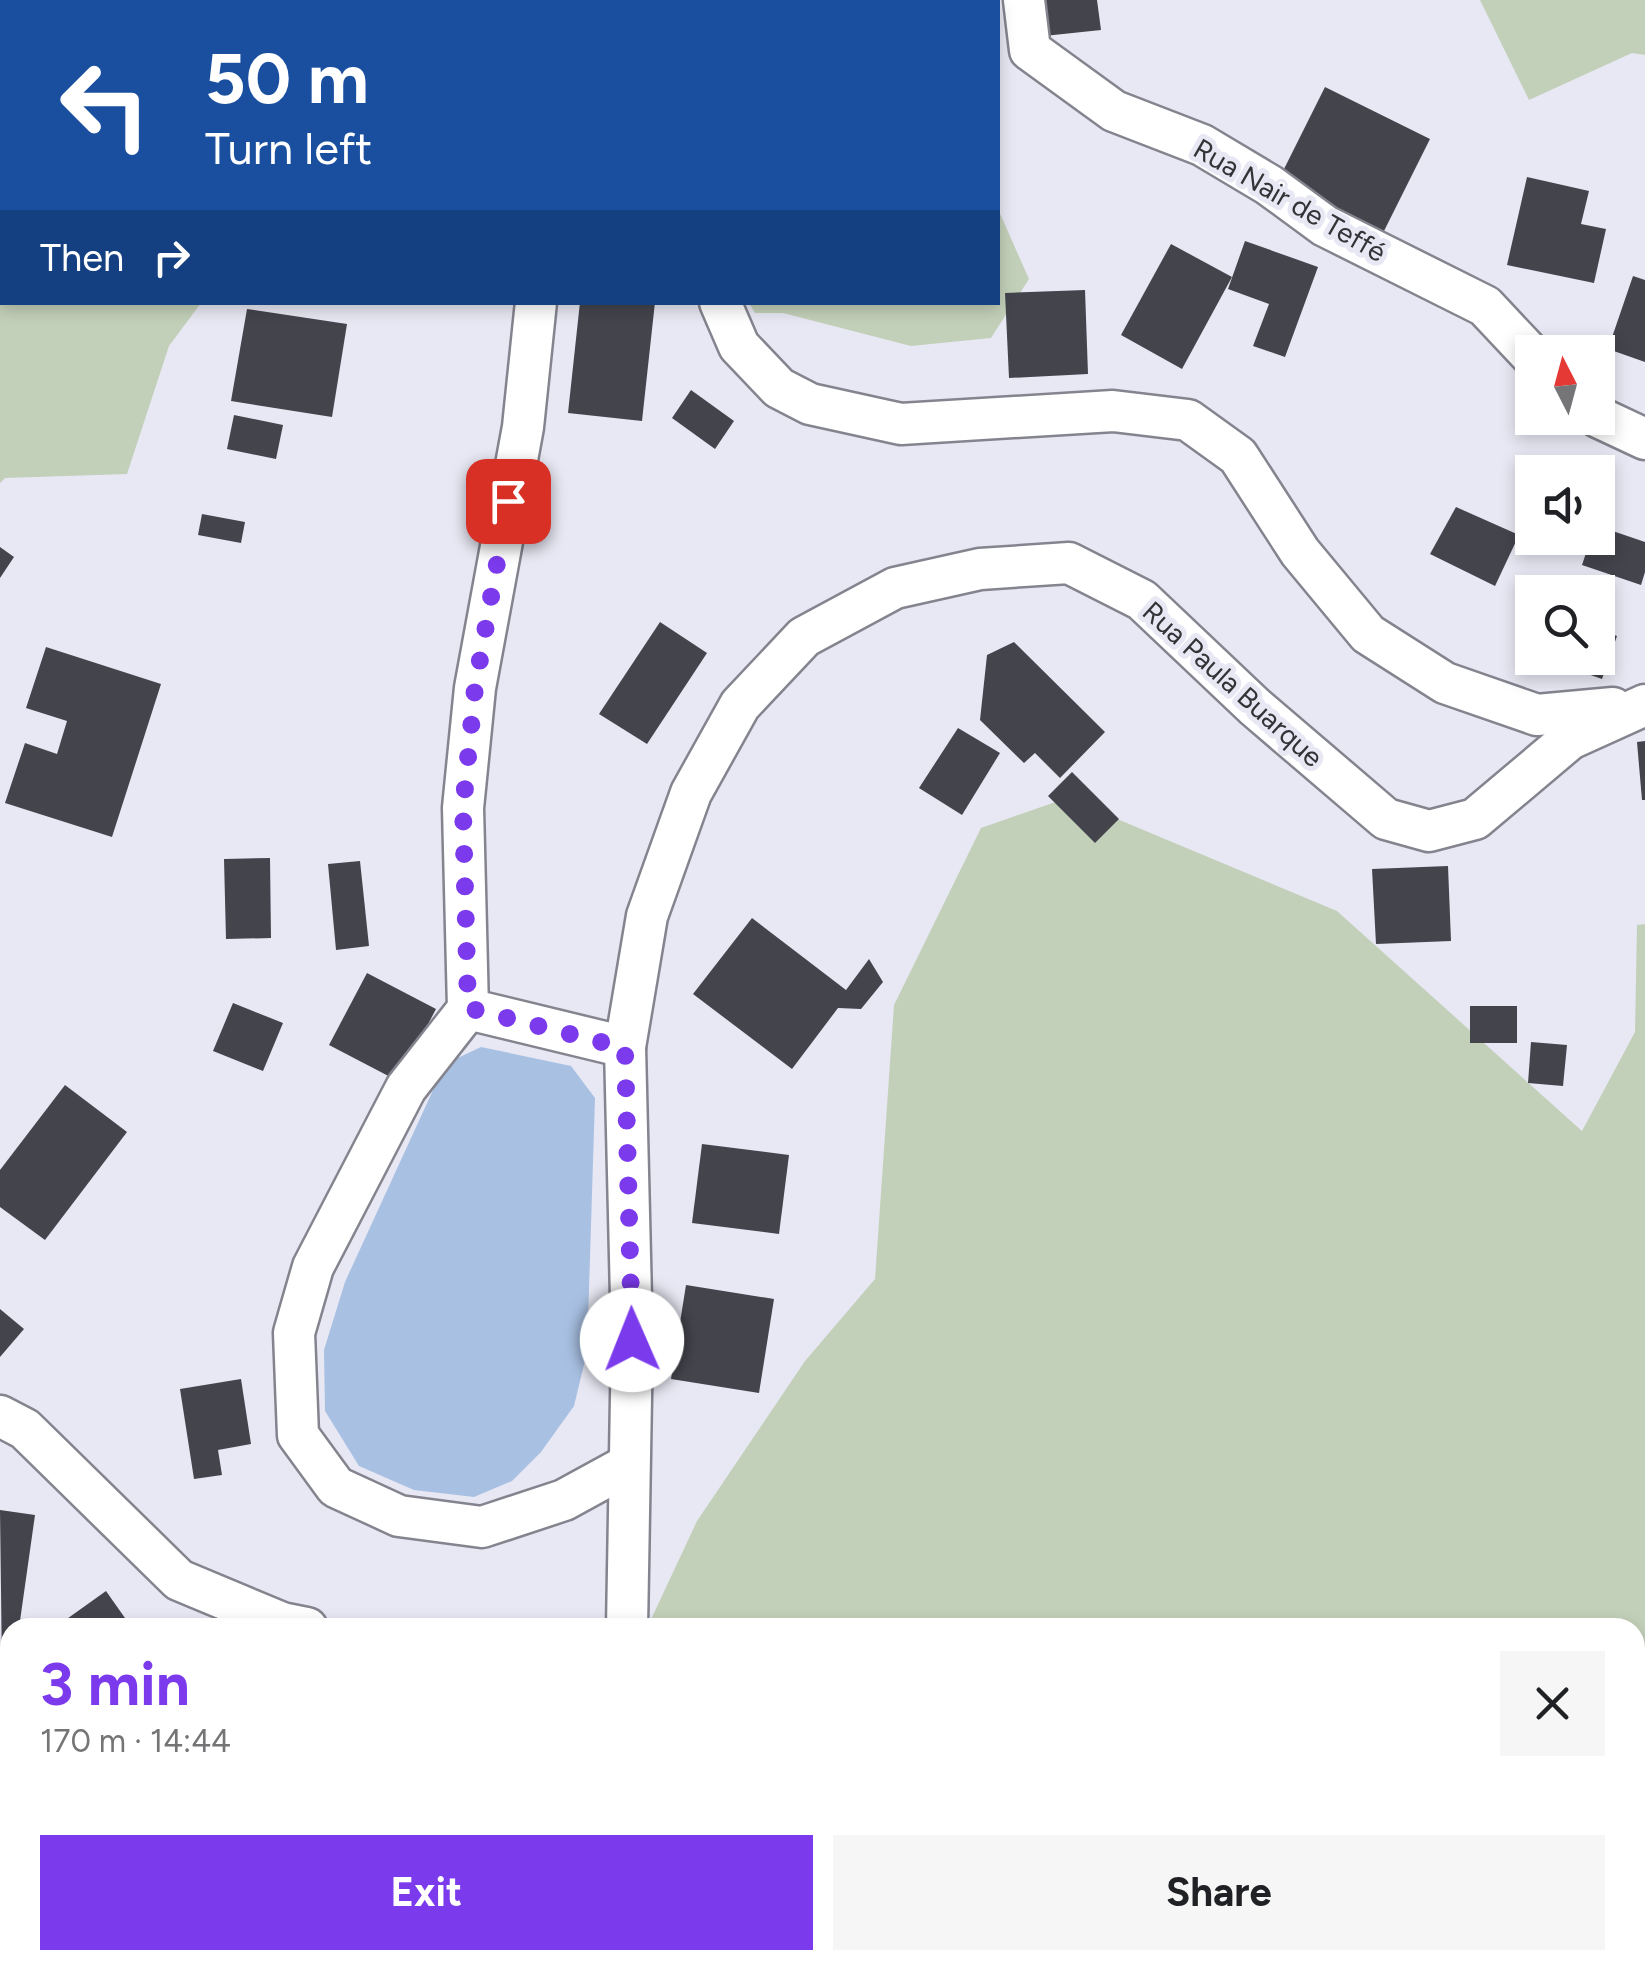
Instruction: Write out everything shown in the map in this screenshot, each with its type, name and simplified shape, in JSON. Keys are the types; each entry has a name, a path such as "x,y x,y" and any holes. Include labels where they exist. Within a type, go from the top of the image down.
{"street":[{"name":"Rua Nair de Teffé","path":"1024,0 1030,50 1114,111 1202,145 1269,185 1325,226 1485,306 1515,338"},
{"path":"536,305 524,426 475,688 463,808 468,1008 406,1088 313,1267 294,1333 298,1434 336,1486 399,1516 482,1526 564,1500 628,1464"},
{"path":"721,305 739,346 779,388 810,404 901,424 1113,410 1188,420 1238,456 1300,552 1368,634 1446,683 1537,715 1643,705"},
{"path":"1615,426 1645,439"},
{"name":"Rua Paula Buarque","path":"627,1618 632,1340 625,1048 647,916 691,793 740,705 804,636 895,588 980,569 1069,563 1142,600 1255,706 1386,820 1429,831 1475,819 1570,740 1643,705"},
{"path":"468,1008 625,1048"},
{"path":"0,1416 25,1428 179,1580 270,1618"}],"green space":[{"path":"1480,0 1645,0 1645,55 1632,53 1529,100"},
{"path":"1000,214 1029,279 991,338 911,346 783,313 755,313 750,305 1000,305"},
{"path":"0,305 200,305 169,346 127,474 5,478 0,483"},
{"path":"1067,798 1337,911 1582,1131 1635,1032 1637,925 1645,924 1645,1618 652,1618 697,1521 805,1361 875,1279 894,1005 981,828"}],"water":[{"path":"481,1047 571,1066 595,1098 587,1352 574,1406 541,1452 512,1481 474,1497 414,1490 359,1466 325,1411 324,1350 345,1282 445,1064"}],"building":[{"path":"1041,0 1097,0 1101,30 1044,36"},
{"path":"1325,87 1430,139 1382,235 1277,183"},
{"path":"1527,177 1589,191 1581,224 1606,229 1594,283 1507,265"},
{"path":"1245,241 1318,267 1285,357 1253,346 1269,304 1228,289"},
{"path":"1171,244 1232,277 1182,369 1121,335"},
{"path":"1633,276 1645,280 1645,362 1615,351 1613,335"},
{"path":"1085,290 1088,374 1009,378 1005,293"},
{"path":"580,305 655,305 642,421 568,413"},
{"path":"247,309 347,324 332,417 231,401"},
{"path":"691,390 734,421 715,449 672,418"},
{"path":"234,415 283,425 276,459 227,449"},
{"path":"1456,507 1515,533 1515,544 1495,586 1430,554"},
{"path":"202,514 245,522 241,543 198,535"},
{"path":"1615,532 1645,542 1641,585 1582,565 1585,555 1615,555"},
{"path":"0,547 14,557 0,578"},
{"path":"660,622 707,653 647,744 599,714"},
{"path":"1014,642 1105,732 1060,778 1035,753 1024,763 980,720 987,655"},
{"path":"46,647 161,684 112,837 5,803 25,743 57,754 67,721 26,708"},
{"path":"958,728 1000,753 962,815 919,788"},
{"path":"1645,741 1645,800 1642,800 1637,742"},
{"path":"1072,772 1119,819 1095,843 1048,796"},
{"path":"270,858 271,938 226,939 224,859"},
{"path":"360,861 369,946 336,950 328,864"},
{"path":"1448,866 1451,941 1376,944 1372,869"},
{"path":"752,918 846,990 869,959 883,982 861,1009 838,1008 792,1069 693,994"},
{"path":"367,973 436,1009 398,1081 329,1045"},
{"path":"233,1003 283,1023 263,1071 213,1051"},
{"path":"1470,1006 1517,1006 1517,1043 1470,1043"},
{"path":"1531,1042 1567,1045 1563,1086 1528,1083"},
{"path":"65,1085 127,1132 45,1240 0,1207 0,1170"},
{"path":"702,1144 789,1155 779,1234 692,1223"},
{"path":"686,1285 774,1299 759,1393 671,1379"},
{"path":"0,1309 24,1329 0,1357"},
{"path":"241,1379 251,1444 218,1450 222,1475 194,1479 180,1389"},
{"path":"0,1510 35,1515 20,1618 1,1618"},
{"path":"106,1591 125,1618 68,1618"}],"route":[{"path":"508,501 475,688 463,808 468,1008 625,1048 632,1340"}]}
